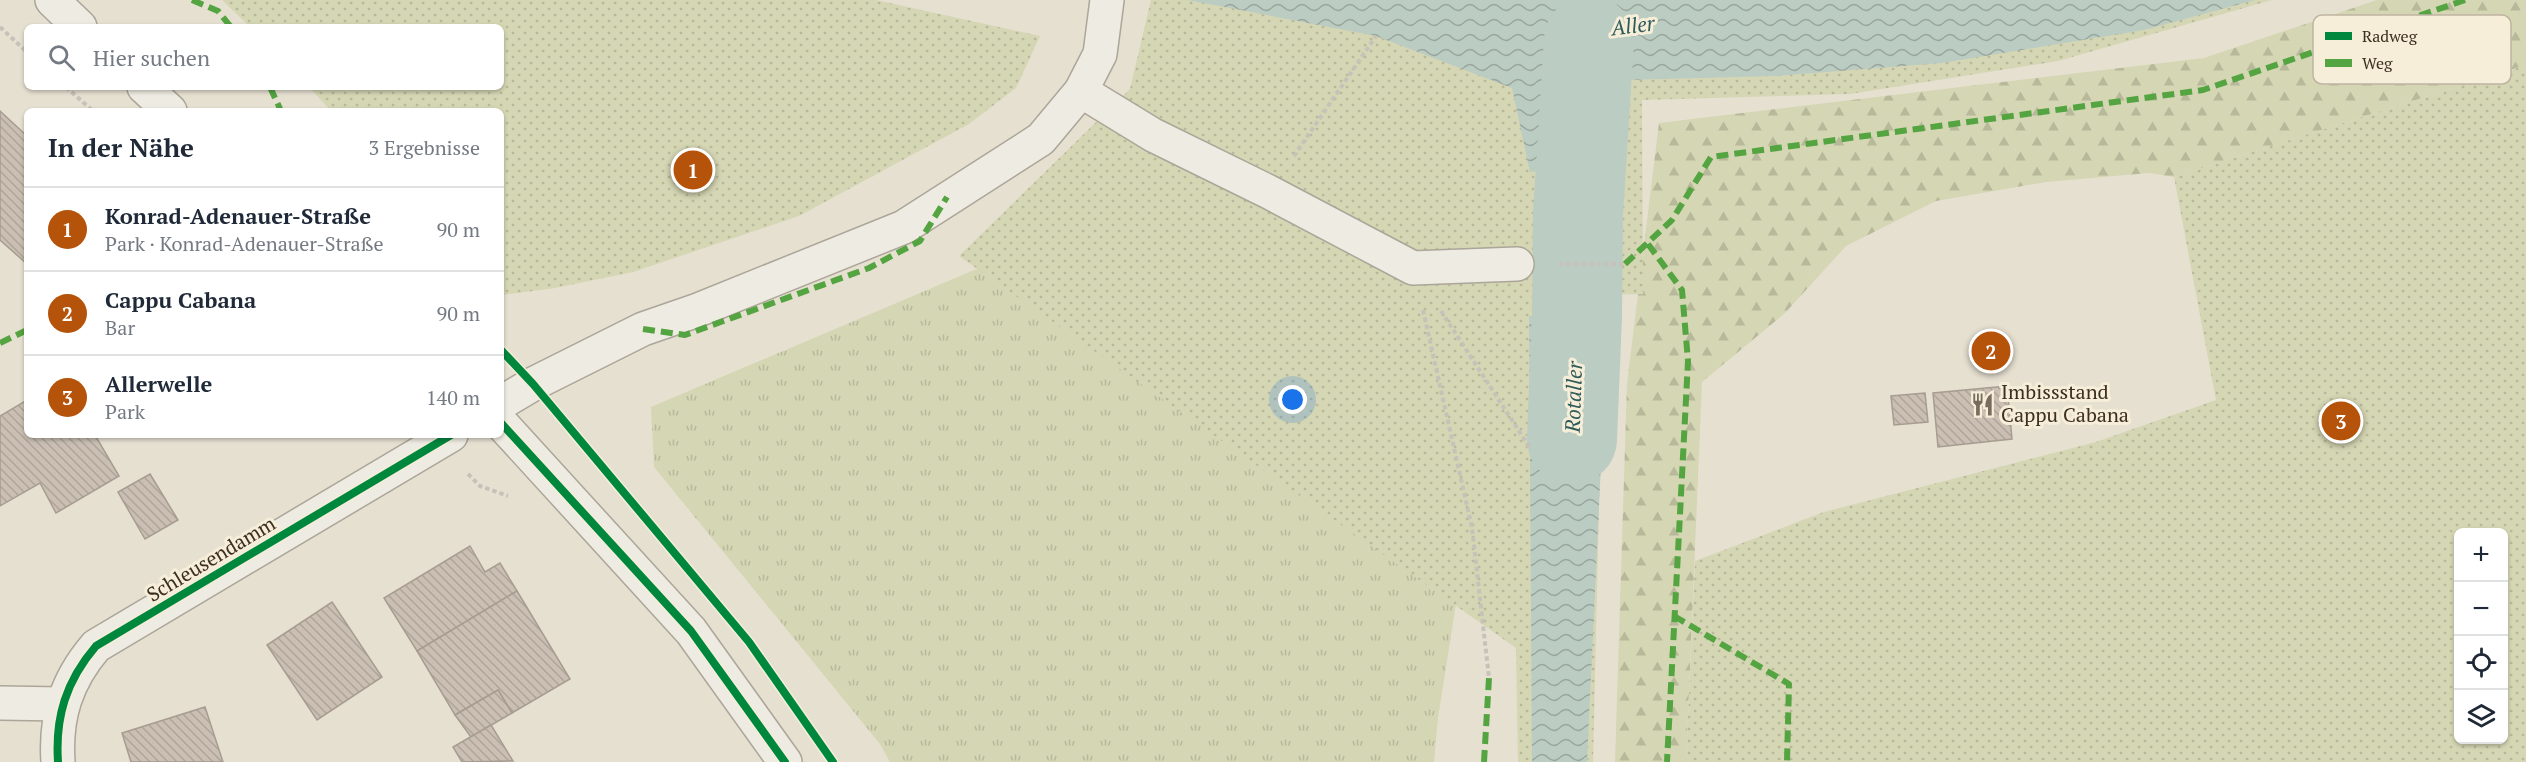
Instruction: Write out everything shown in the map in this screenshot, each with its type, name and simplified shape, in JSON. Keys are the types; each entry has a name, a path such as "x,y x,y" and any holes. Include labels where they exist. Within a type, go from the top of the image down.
{"street":[{"path":"52,0 77,24"},
{"path":"504,402 533,384 643,329 698,310 904,227 1041,139 1081,91 1100,54 1107,0"},
{"path":"147,90 167,108"},
{"path":"1081,91 1153,135 1269,192 1413,268 1516,264"},
{"path":"504,426 691,632 785,762"},
{"name":"Schleusendamm","path":"58,762 57,740 62,704 78,666 96,646 446,438"},
{"path":"0,703 62,704"}],"path":[{"path":"0,27 24,49"},
{"path":"1269,192 1376,36"},
{"path":"69,90 90,108"},
{"path":"1516,264 1625,264"},
{"path":"1413,268 1530,448"},
{"path":"1413,268 1472,528 1488,678"}],"green space":[{"path":"222,0 876,0 1040,36 1016,88 969,124 799,216 633,272 555,288 504,295 504,108 328,108 312,90 504,90 504,24 247,24"},
{"path":"1151,0 2272,0 2058,61 1850,94 1642,100 1643,294 1604,295 1593,762 1518,762 1516,648 959,256 1130,89"},
{"path":"2377,0 2526,0 2526,65 2511,70 2511,15 2332,15"},
{"path":"2313,21 2313,84 2466,84 2174,177 2149,173 2046,182 1936,201 1846,246 1785,313 1702,382 1686,762 1615,762 1627,384 1659,123 2204,58"},
{"path":"2526,65 2526,762 1686,762 1695,561 1824,512 2096,442 2216,400 2174,177 2466,84 2511,84 2511,70"},
{"path":"979,268 1491,381 1438,718 1434,762 890,762 880,744 654,467 651,407"}],"water":[{"name":"Aller","path":"1188,0 2255,0 2144,30 1942,63 1776,76 1624,80 1612,161 1530,172 1512,88 1376,36"},
{"path":"1608,315 1587,762 1532,762 1529,316"}],"building":[{"path":"0,111 24,133 24,261 0,240"},
{"path":"2007,386 2012,439 1938,447 1933,393"},
{"path":"1925,393 1928,422 1894,425 1891,396"},
{"path":"24,402 24,438 97,438 119,476 56,513 40,483 0,506 0,416"},
{"path":"150,474 178,520 145,539 118,492"},
{"path":"470,546 485,572 500,563 517,591 417,651 384,598"},
{"path":"517,591 570,679 512,713 498,690 455,715 417,651"},
{"path":"332,602 382,677 317,720 267,645"},
{"path":"498,690 512,713 471,737 455,715"},
{"path":"205,707 223,762 131,762 122,733"},
{"path":"491,725 513,761 462,762 453,747"}],"waterway":[{"name":"Rotaller","path":"1572,439 1578,214 1589,40"}],"marked path":[{"path":"192,0 218,11 229,24"},
{"path":"2421,15 2465,0"},
{"path":"1625,264 1672,220 1711,157 2203,90 2313,52"},
{"path":"271,90 280,108"},
{"path":"643,329 685,335 869,268 920,241 947,197"},
{"path":"1648,244 1682,290 1688,361 1667,762"},
{"path":"0,343 24,331"},
{"path":"1674,616 1789,684 1787,762"},
{"path":"1484,762 1489,678"}],"cycle path":[{"path":"504,353 533,384 749,642 833,762"},
{"path":"504,426 691,631 785,762"},
{"path":"58,762 58,730 65,700 77,673 96,646 446,438"}],"place":[{"name":"Konrad-Adenauer-Straße","path":"693,170"},
{"name":"Cappu Cabana","path":"1991,351"},
{"name":"Imbissstand Cappu Cabana","path":"1983,404"},
{"name":"Allerwelle","path":"2341,421"}]}
